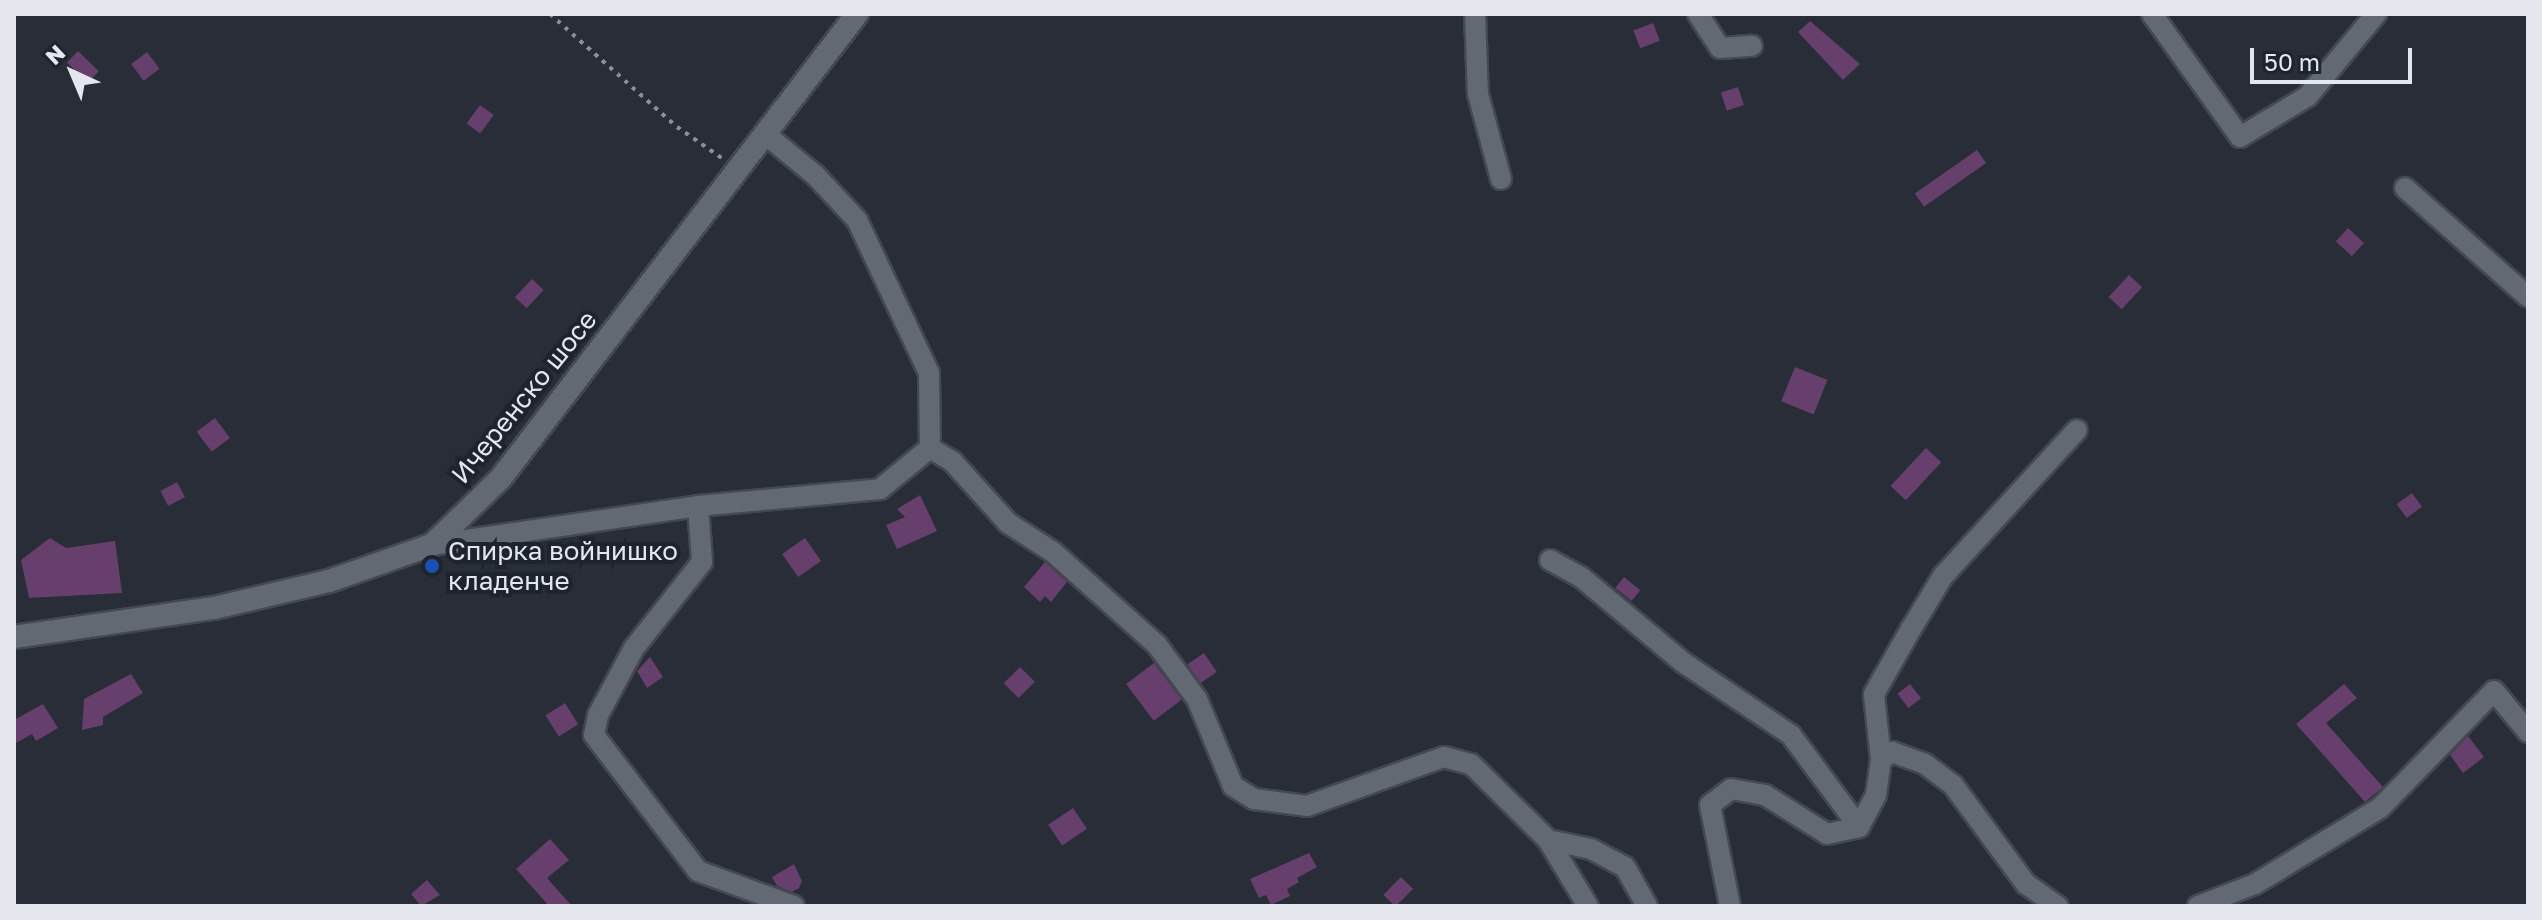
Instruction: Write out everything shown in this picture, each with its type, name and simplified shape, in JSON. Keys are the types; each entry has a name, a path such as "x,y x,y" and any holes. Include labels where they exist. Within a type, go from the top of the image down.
{"street":[{"name":"Ичеренско шосе","path":"14,637 214,608 329,581 432,545 501,478 857,14"},
{"path":"1475,14 1478,94 1501,179"},
{"path":"1698,14 1720,48 1752,46"},
{"path":"2152,14 2240,137 2308,96 2376,14"},
{"path":"765,134 815,175 857,220 929,373 930,448"},
{"path":"2405,188 2528,297"},
{"path":"1730,906 1710,805 1731,789 1765,795 1827,834 1859,827 1876,795 1881,760 1874,694 1943,576 2077,430"},
{"path":"432,545 698,506 880,489 930,448"},
{"path":"930,448 952,461 1008,523 1053,552 1157,645 1197,699 1233,786 1254,799 1307,806 1444,757 1471,764 1548,840 1588,906"},
{"path":"698,506 702,562 634,648 598,715 594,735 698,871 794,906"},
{"path":"1550,560 1581,577 1684,663 1791,735 1859,827"},
{"path":"2198,906 2255,884 2380,808 2494,691 2528,732"},
{"path":"1881,760 1892,752 1914,760 1953,785 2026,884 2058,906"},
{"path":"1548,840 1591,849 1625,867 1647,906"}],"path":[{"path":"550,14 677,127 738,169"}],"building":[{"path":"1810,21 1860,64 1843,80 1798,32"},
{"path":"1653,23 1660,41 1640,48 1633,31"},
{"path":"78,51 99,71 88,83 67,63"},
{"path":"147,52 160,69 144,81 131,64"},
{"path":"1738,87 1744,105 1727,111 1721,93"},
{"path":"480,105 494,115 480,134 466,124"},
{"path":"1977,150 1986,163 1924,207 1915,194"},
{"path":"2348,228 2364,243 2352,256 2336,241"},
{"path":"2129,275 2142,287 2122,309 2109,297"},
{"path":"532,279 544,290 527,308 515,297"},
{"path":"1795,367 1827,380 1814,414 1781,401"},
{"path":"215,418 230,438 212,452 197,432"},
{"path":"1926,448 1941,462 1906,500 1891,486"},
{"path":"177,482 185,497 168,506 160,491"},
{"path":"2412,493 2422,507 2407,518 2397,504"},
{"path":"920,495 937,531 897,549 886,525 905,517 897,509"},
{"path":"50,538 66,548 115,541 122,593 29,598 21,560"},
{"path":"805,538 821,561 798,577 782,554"},
{"path":"1045,562 1067,582 1051,602 1045,596 1040,602 1024,587"},
{"path":"1624,577 1640,590 1632,601 1615,588"},
{"path":"1204,653 1217,672 1200,683 1187,664"},
{"path":"650,657 663,677 647,688 637,671"},
{"path":"1154,663 1182,700 1154,721 1126,684"},
{"path":"1020,667 1035,682 1019,698 1004,683"},
{"path":"131,674 143,693 103,717 103,725 82,730 84,699"},
{"path":"1910,684 1921,698 1908,708 1897,694"},
{"path":"2344,684 2357,698 2326,723 2383,787 2365,802 2296,724"},
{"path":"565,703 578,724 559,736 545,715"},
{"path":"43,704 58,728 36,741 32,734 14,744 14,720"},
{"path":"2468,736 2484,757 2463,773 2450,755"},
{"path":"1073,808 1087,829 1062,846 1048,825"},
{"path":"550,839 569,860 547,878 572,906 549,906 516,869"},
{"path":"1309,853 1317,867 1297,878 1299,882 1287,889 1290,896 1271,905 1266,895 1259,898 1250,879"},
{"path":"794,864 802,881 799,888 792,892 777,886 772,877"},
{"path":"1401,877 1413,889 1396,906 1383,895"},
{"path":"427,880 440,895 421,906 411,894"}],"place":[{"name":"Спирка войнишко кладенче","path":"432,566"}]}
